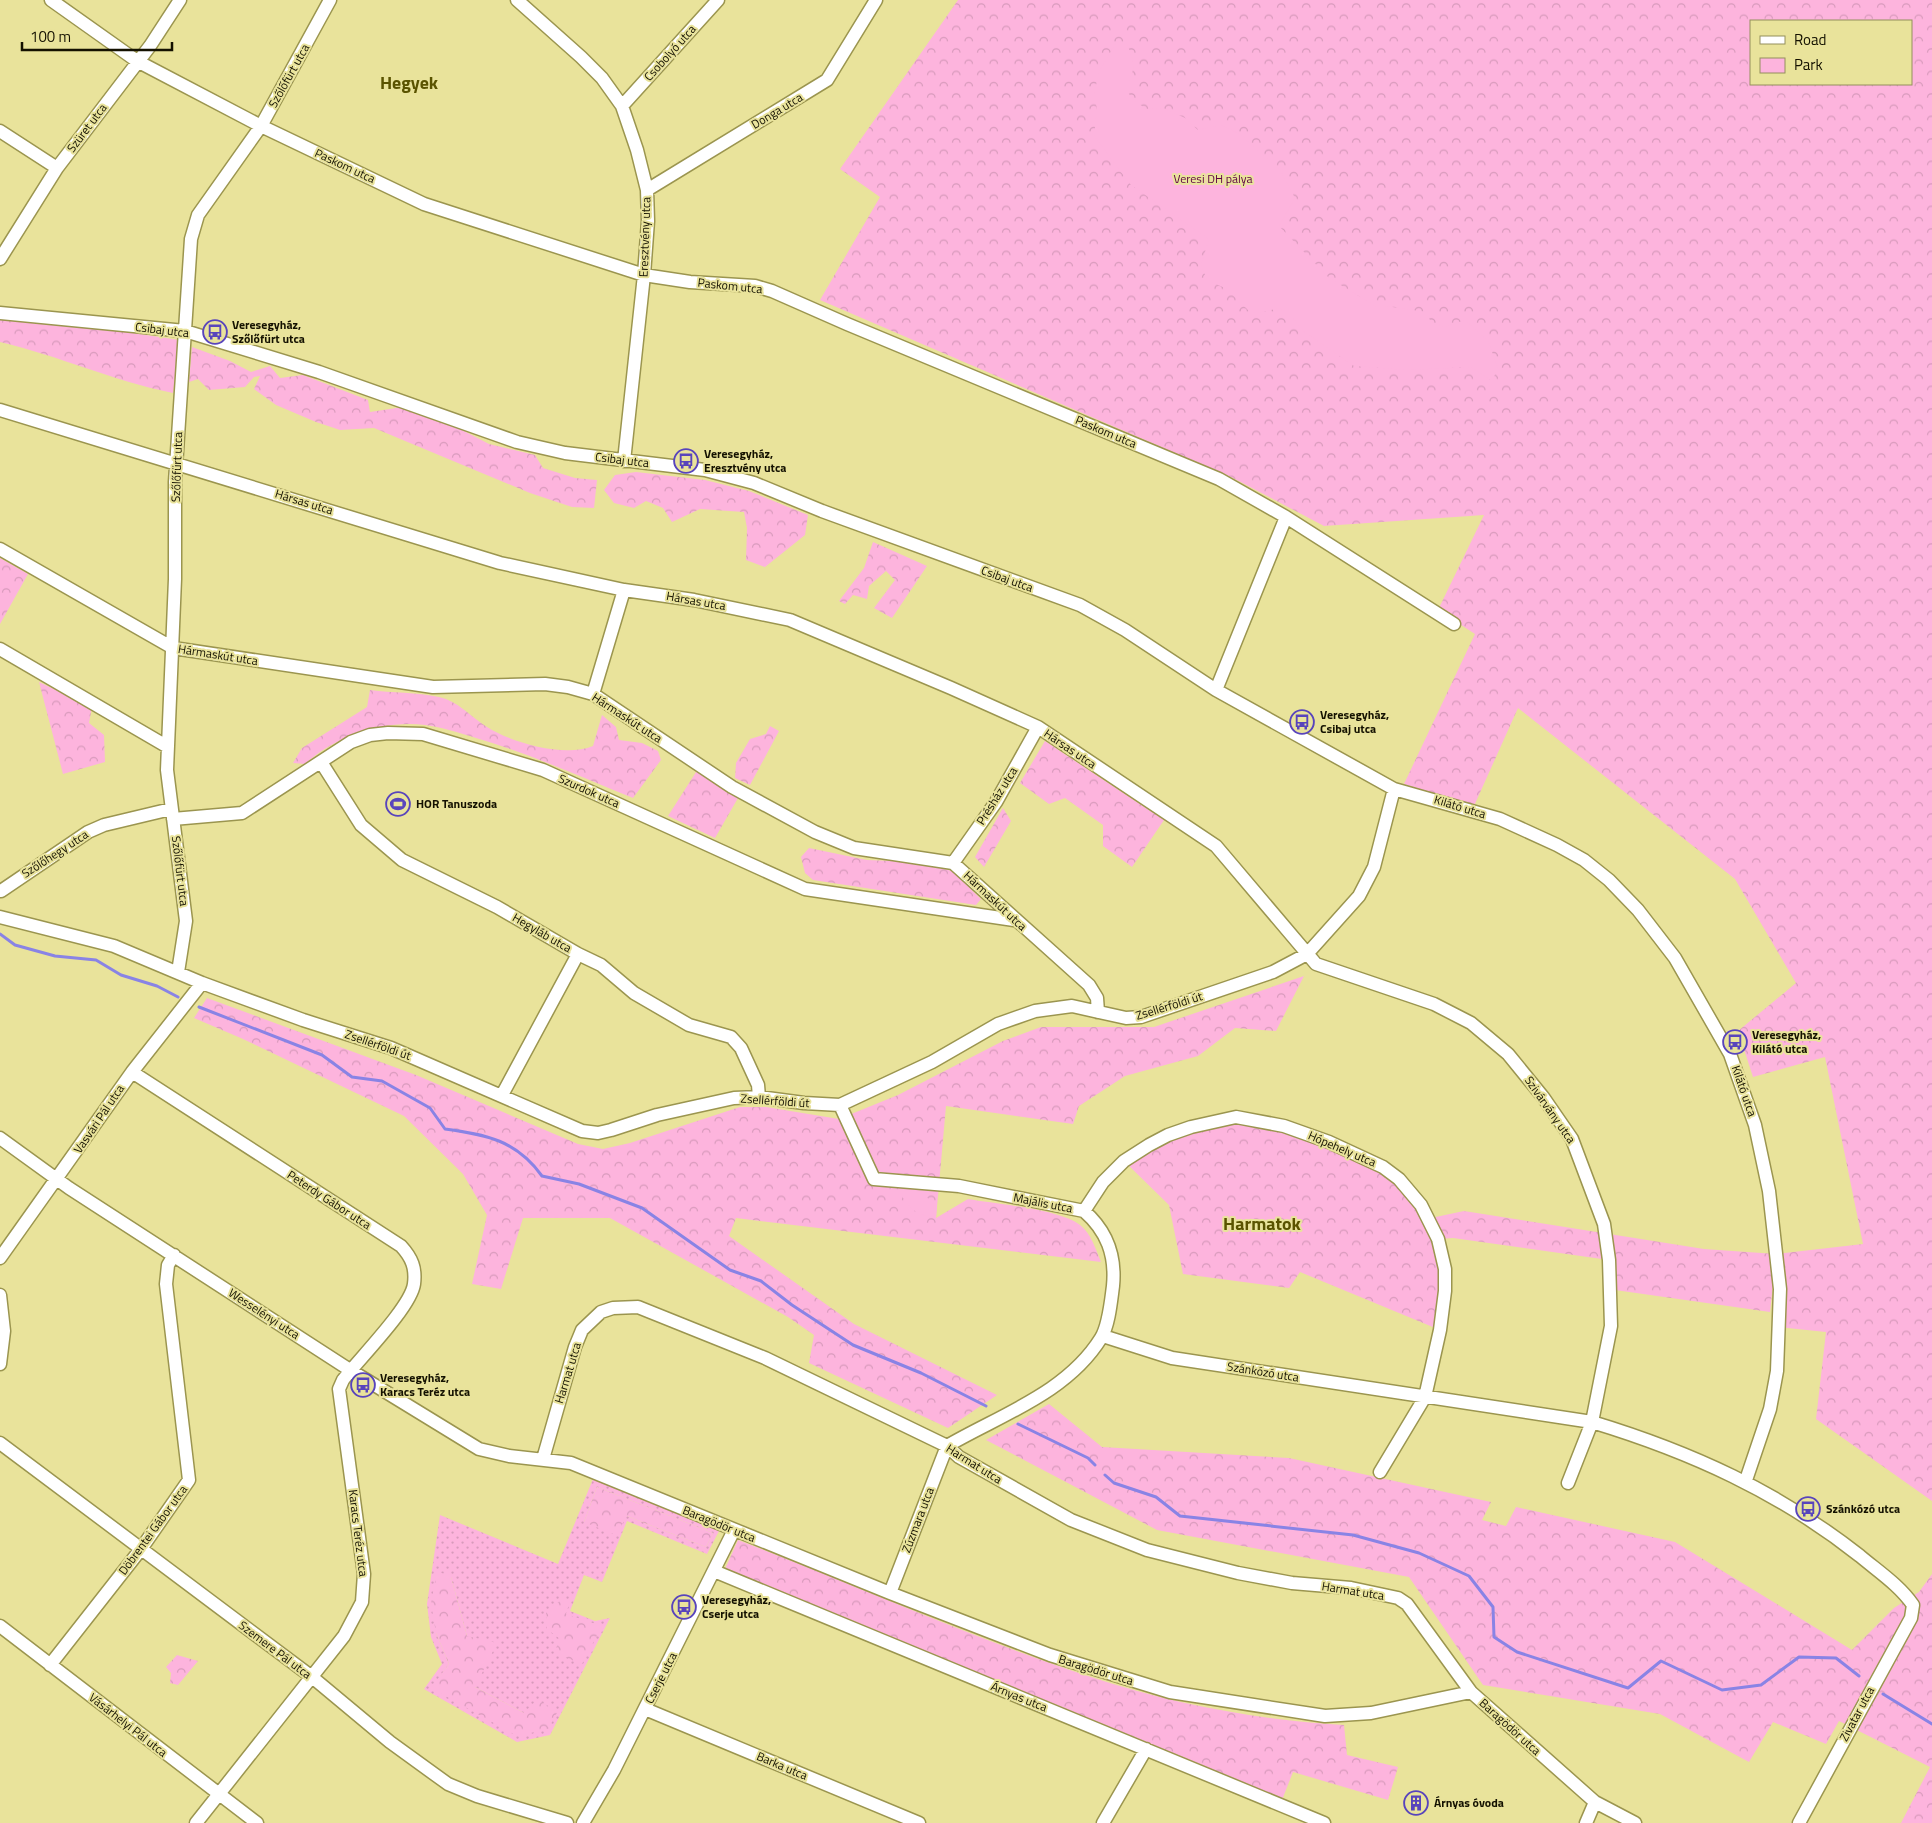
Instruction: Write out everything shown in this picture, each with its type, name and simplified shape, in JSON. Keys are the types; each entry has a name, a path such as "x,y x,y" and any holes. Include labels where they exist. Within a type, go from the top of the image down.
{"street":[{"name":"Paskom utca","path":"51,0 137,61 261,126 424,204 644,275 690,282 755,286 772,291 1219,479 1286,517 1454,624"},
{"name":"Szüret utca","path":"0,259 57,168 180,0"},
{"name":"Szőlőfürt utca","path":"178,972 186,921 167,770 173,648 176,464 191,239 198,215 261,126 330,0"},
{"name":"Eresztvény utca","path":"517,0 602,78 622,106 637,150 647,190 648,221 644,275 624,461"},
{"name":"Csobolyó utca","path":"622,106 718,0"},
{"name":"Donga utca","path":"647,190 827,80 876,0"},
{"path":"0,131 57,168"},
{"name":"Csibaj utca","path":"0,313 185,331 319,372 517,442 565,453 705,470 754,483 822,511 1080,605 1125,630 1216,690 1394,789"},
{"name":"Hársas utca","path":"0,410 500,563 624,590 703,602 790,620 1038,727 1216,846 1308,954"},
{"path":"1216,690 1286,517"},
{"name":"Hármaskút utca","path":"0,549 173,648 433,687 545,684 568,687 593,694 732,787 815,832 854,848 953,862 1014,920 1088,985 1097,998 1098,1012"},
{"path":"593,694 624,590"},
{"path":"0,650 168,747"},
{"name":"Présház utca","path":"953,862 996,802 1038,727"},
{"name":"Szurdok utca","path":"172,814 242,813 351,742 370,735 388,733 423,734 543,770 804,889 1014,920"},
{"name":"Hegyláb utca","path":"321,762 361,825 402,860 497,907 578,954 601,965 634,994 689,1025 731,1037 740,1048 758,1085 760,1097"},
{"name":"Zsellérföldi út","path":"0,917 114,946 202,983 303,1020 390,1048 582,1131 598,1133 698,1104 734,1098 760,1097 804,1103 840,1105 932,1062 998,1024 1035,1011 1072,1006 1126,1018 1141,1017 1273,972 1308,954 1359,896 1374,867 1394,789"},
{"name":"Kilátó utca","path":"1394,789 1477,812 1532,832 1584,860 1609,880 1638,910 1675,958 1730,1054 1755,1125 1761,1153 1769,1191 1780,1289 1777,1372 1770,1410 1746,1480"},
{"name":"Szőlőhegy utca","path":"0,891 88,832 104,825 172,814"},
{"path":"502,1095 578,954"},
{"name":"Szivárvány utca","path":"1308,954 1316,964 1434,1004 1471,1023 1508,1054 1543,1097 1572,1139 1604,1224 1609,1260 1611,1326 1592,1422"},
{"name":"Vasvári Pál utca","path":"0,1258 132,1072 202,983"},
{"name":"Peterdy Gábor utca","path":"132,1072 401,1246 411,1257 414,1269 414,1286 406,1302 350,1370"},
{"name":"Majális utca","path":"840,1105 874,1179 959,1186 1084,1211 1096,1221 1106,1235 1111,1251 1113,1281 1102,1336 1082,1363 1060,1384 946,1446"},
{"name":"Hópehely utca","path":"1084,1211 1103,1182 1124,1161 1149,1145 1185,1129 1236,1117 1284,1126 1329,1142 1384,1167 1399,1179 1421,1205 1438,1238 1445,1269 1445,1291 1440,1330 1425,1397"},
{"name":"Wesselényi utca","path":"0,1138 57,1180 350,1370 479,1449 510,1456 543,1459"},
{"name":"Döbrentei Gábor utca","path":"50,1665 141,1549 189,1480 166,1284 168,1265 174,1255"},
{"path":"0,1295 4,1331 0,1364"},
{"name":"Harmat utca","path":"543,1459 574,1347 582,1330 601,1312 625,1306 638,1307 765,1358 946,1446 959,1457 1071,1520 1147,1550 1238,1573 1292,1583 1351,1588 1398,1598 1407,1604 1471,1692"},
{"name":"Szánkózó utca","path":"1102,1336 1172,1358 1592,1422 1646,1438 1746,1480 1827,1530 1903,1590 1913,1605"},
{"name":"Karacs Teréz utca","path":"196,1823 344,1636 362,1602 364,1574 339,1399 343,1380 350,1370"},
{"path":"1380,1472 1425,1397"},
{"path":"1568,1483 1592,1422"},
{"name":"Szemere Pál utca","path":"0,1442 312,1677 390,1742 448,1784 477,1796 567,1823"},
{"name":"Zúzmara utca","path":"890,1593 946,1446"},
{"name":"Baragödör utca","path":"543,1459 571,1463 890,1593 1050,1655 1170,1692 1218,1701 1324,1716 1371,1713 1471,1692 1595,1802 1635,1823"},
{"name":"Cserje utca","path":"583,1823 645,1709 734,1530"},
{"name":"Árnyas utca","path":"714,1571 1318,1822"},
{"name":"Zivatar utca","path":"1799,1823 1911,1618 1913,1605"},
{"name":"Vásárhelyi Pál utca","path":"0,1626 257,1823"},
{"name":"Barka utca","path":"645,1709 919,1823"},
{"path":"1103,1823 1146,1749"},
{"path":"1586,1823 1595,1802"}],"green space":[{"path":"958,0 1932,0 1932,1501 1816,1419 1826,1332 1778,1327 1776,1257 1770,1312 1615,1290 1609,1260 1453,1238 1439,1239 1440,1330 1300,1272 1289,1288 1183,1274 1169,1205 1124,1161 1179,1131 1255,1119 1383,1167 1426,1219 1464,1211 1704,1249 1776,1254 1863,1244 1825,1057 1753,1077 1738,1031 1796,983 1735,879 1518,708 1474,806 1404,784 1475,634 1438,610 1484,515 1324,526 1231,477 820,300 880,197 840,169"},
{"name":"Veresi DH pálya","path":"1117,41 1127,44 1132,56 1133,70 1126,87 1132,100 1147,109 1163,108 1185,118 1198,130 1221,125 1240,134 1280,170 1295,198 1279,226 1329,278 1377,307 1386,306 1426,312 1431,322 1445,327 1465,320 1488,341 1498,368 1492,381 1471,367 1407,370 1354,366 1303,331 1296,321 1279,308 1258,313 1248,310 1227,289 1207,280 1201,265 1209,239 1131,185 1094,136 1097,109 1094,94 1099,72"},
{"path":"0,318 100,328 179,340 173,393 129,382 44,354 0,342"},
{"path":"192,347 230,361 251,372 270,366 280,378 303,375 368,400 370,412 403,407 437,417 489,444 535,455 543,468 575,478 597,480 594,508 572,507 530,493 374,428 340,430 316,422 276,405 254,389 260,376 254,377 245,387 209,390 198,379 189,382"},
{"path":"636,472 705,480 749,491 808,515 805,535 765,567 746,560 747,528 744,512 700,509 672,522 663,508 646,501 634,508 614,503 604,490 615,475"},
{"path":"873,542 927,566 892,618 874,608 895,580 886,571 869,586 867,599 853,595 845,604 839,601 864,568"},
{"path":"0,558 28,574 0,624"},
{"path":"39,682 92,707 89,723 104,735 105,762 63,774"},
{"path":"370,690 422,694 446,699 498,733 524,743 554,749 581,749 593,746 602,715 616,727 619,740 642,743 658,751 661,760 633,798 496,744 444,729 409,724 393,725 361,732 331,745 305,764 293,763 302,748 367,707"},
{"path":"770,726 779,731 750,785 735,778 736,763 750,739 766,734"},
{"path":"1045,741 1164,820 1132,867 1103,846 1103,825 1065,798 1049,804 1020,783"},
{"path":"698,769 738,798 715,838 668,816"},
{"path":"1003,808 1011,821 984,867 975,857"},
{"path":"809,848 867,860 919,862 952,871 981,899 976,905 813,880 805,873 801,857"},
{"path":"1304,976 1276,1031 1235,1028 1198,1056 1125,1076 1079,1106 1073,1124 946,1106 936,1218 968,1199 1058,1215 1070,1219 1084,1228 1093,1242 1101,1262 736,1218 729,1236 854,1324 997,1395 948,1428 809,1363 814,1335 788,1317 610,1218 523,1218 501,1289 472,1284 487,1215 463,1174 404,1116 243,1039 194,1018 207,998 416,1075 578,1144 603,1149 630,1143 740,1107 766,1107 839,1119 898,1095 1003,1041 1041,1027 1154,1027"},
{"path":"908,1183 925,1184 925,1197 937,1202 936,1218 920,1214 912,1209 902,1196"},
{"path":"1049,1404 1102,1447 1289,1458 1491,1502 1482,1520 1506,1526 1516,1507 1675,1542 1852,1650 1894,1608 1919,1592 1932,1574 1932,1823 1901,1823 1930,1767 1839,1721 1826,1744 1773,1722 1749,1762 1660,1714 1483,1685 1409,1577 1157,1530 986,1440"},
{"path":"593,1479 719,1531 707,1554 627,1521 602,1582 584,1575 570,1611 595,1621 610,1618 550,1735 517,1742 424,1689 442,1664 431,1637 427,1604 440,1515 558,1564","holes":["597,1487 713,1533 706,1547 627,1516 584,1522","451,1577 467,1636 475,1687 524,1713 432,1688 449,1664 436,1633"]},
{"path":"597,1487 713,1533 706,1547 627,1516 616,1535 584,1522"},
{"path":"738,1540 1046,1662 1122,1687 1184,1703 1248,1715 1344,1725 1347,1755 1398,1767 1388,1800 1293,1772 1282,1800 1204,1766 725,1569"},
{"path":"437,1571 451,1577 467,1636 497,1643 475,1687 524,1713 537,1700 558,1711 548,1729 517,1736 431,1688 449,1664 436,1633 431,1603"},
{"path":"564,1598 570,1601 566,1614 602,1626 582,1664 554,1653 560,1639 547,1629 546,1611"},
{"path":"177,1655 198,1661 178,1685 170,1683 171,1673 166,1667"}],"waterway":[{"path":"0,934 15,945 55,956 96,960 121,975 157,986 178,997"},
{"path":"199,1007 322,1055 352,1077 382,1081 430,1108 445,1129 500,1141 522,1154 542,1176 579,1184 642,1208 730,1270 761,1281 792,1305 853,1345 921,1373 986,1406"},
{"path":"1018,1424 1088,1458 1095,1465"},
{"path":"1105,1475 1114,1483 1156,1497 1180,1516 1353,1535 1419,1553 1469,1576 1493,1607 1494,1637 1517,1652 1628,1688 1661,1661 1722,1690 1761,1685 1799,1657 1836,1658 1859,1676"},
{"path":"1883,1694 1932,1724"}],"place":[{"name":"Veresegyház, Szőlőfürt utca","path":"215,332"},
{"name":"Veresegyház, Eresztvény utca","path":"686,461"},
{"name":"Veresegyház, Csibaj utca","path":"1302,722"},
{"name":"HOR Tanuszoda","path":"398,804"},
{"name":"Veresegyház, Kilátó utca","path":"1735,1042"},
{"name":"Veresegyház, Karacs Teréz utca","path":"363,1385"},
{"name":"Szánkózó utca","path":"1808,1509"},
{"name":"Veresegyház, Cserje utca","path":"684,1607"},
{"name":"Árnyas óvoda","path":"1416,1803"}],"district":[{"name":"Hegyek","path":"409,83"},
{"name":"Harmatok","path":"1262,1224"}]}
